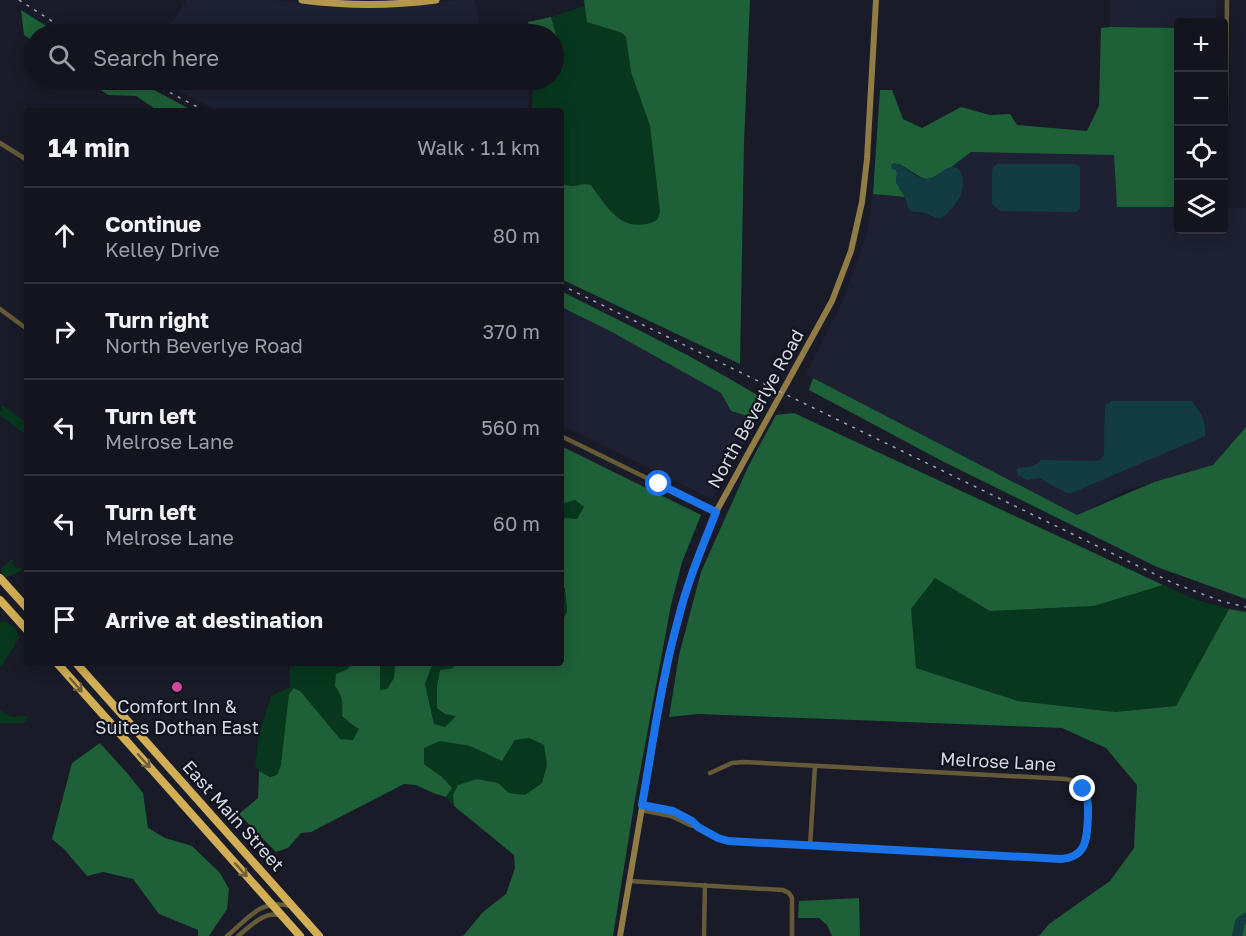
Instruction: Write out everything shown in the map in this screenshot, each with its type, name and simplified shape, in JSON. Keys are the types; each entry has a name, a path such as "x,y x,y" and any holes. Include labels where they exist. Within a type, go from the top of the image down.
{"highway":[{"path":"0,578 24,605"},
{"path":"0,600 24,627"},
{"name":"East Main Street","path":"60,666 300,936"},
{"name":"East Main Street","path":"79,666 319,936"}],"main road":[{"path":"302,0 360,5 436,0"}],"street":[{"name":"North Beverlye Road","path":"620,936 658,714 678,620 691,575 716,512 822,319 842,278 853,244 866,168 876,0"},
{"path":"1225,180 1227,0"},
{"path":"0,143 24,158"},
{"path":"0,309 24,327"},
{"path":"564,437 716,512"},
{"name":"Melrose Lane","path":"641,808 671,816 728,841 1061,859 1078,853 1085,844 1087,836 1087,796 1081,786 1070,780 744,762 732,763 710,773"},
{"path":"810,846 815,766"},
{"path":"629,881 780,890 789,893 792,900 792,936"},
{"path":"704,936 705,885"},
{"path":"259,909 261,893"},
{"path":"227,936 259,909 272,904 293,907"},
{"path":"238,936 263,917 270,914 281,915"}],"shaded area":[{"path":"187,0 274,0 325,7 372,8 474,0 479,17 477,24 171,24"},
{"path":"1110,0 1216,0 1216,18 1174,18 1174,28 1110,27"},
{"path":"176,90 529,90 527,108 211,108"},
{"path":"971,152 1114,155 1117,207 1174,207 1174,234 1228,234 1228,208 1246,208 1246,427 1213,465 1128,489 1077,515 806,374 841,305 859,258 867,230 873,194 905,197 916,213 926,214 933,218 956,167 950,168"},
{"path":"894,163 923,179 950,167 957,168 961,172 963,184 958,201 949,212 940,218 909,211 905,197 896,182 897,173 891,165"},
{"path":"997,164 1075,164 1080,167 1080,209 1076,212 1000,211 992,204 992,173 993,167"},
{"path":"564,309 610,331 721,393 731,411 757,419 712,499 564,426"},
{"path":"1111,401 1191,401 1202,417 1205,436 1069,494 1039,478 1027,480 1018,475 1016,469 1032,466 1041,460 1100,460 1104,455 1105,409"}],"green space":[{"path":"584,0 750,0 744,142 740,364 564,280 564,184 571,186 591,185 618,218 635,225 657,220 660,212 650,126 631,72 626,37 622,33 587,22"},
{"path":"585,6 588,22 622,33 626,37 631,72 650,126 660,212 657,220 635,225 626,222 611,211 591,185 571,186 564,184 564,108 531,108 533,90 564,90 564,24 553,24 551,17"},
{"path":"21,10 43,24 24,24 24,35"},
{"path":"551,17 553,24 528,24 528,22"},
{"path":"1101,28 1174,28 1174,207 1117,207 1114,155 971,152 950,168 927,179 899,164 896,170 896,182 905,197 873,194 880,90 892,90 903,119 922,128 961,107 990,115 1010,114 1017,125 1087,131 1099,106"},
{"path":"101,90 154,90 187,108 154,108 136,96 108,95"},
{"path":"564,292 690,357 765,400 757,419 731,411 721,393 610,331 564,308"},
{"path":"813,378 1077,515 1154,482 1213,465 1246,427 1246,599 1157,567 944,462 809,390"},
{"path":"2,405 24,421 24,434 0,415 3,409"},
{"path":"794,413 1163,585 1094,606 990,611 935,578 911,609 916,668 1018,701 1115,712 1176,706 1229,609 1246,612 1246,936 1039,936 1049,924 1110,881 1134,848 1137,785 1106,748 1062,728 698,714 669,717 679,655 701,572 748,467 776,415"},
{"path":"564,447 701,515 682,562 671,605 635,799 613,936 463,936 483,912 506,894 515,868 514,855 454,806 453,795 458,785 477,779 498,783 509,793 525,795 542,783 547,765 544,745 529,738 515,740 502,761 470,746 440,741 424,748 424,764 442,777 452,788 446,797 416,785 404,784 311,832 301,833 288,848 276,852 239,814 258,798 259,771 270,777 277,775 281,765 289,694 294,688 301,692 340,739 353,740 359,729 342,716 342,700 335,686 336,674 351,666 380,666 380,690 387,689 394,678 395,666 432,666 425,684 434,724 445,727 456,716 445,714 437,708 440,670 454,666 564,666 564,618 567,611 564,588 564,518 577,519 584,507 575,500 564,503"},
{"path":"575,500 584,507 578,519 564,518 564,503"},
{"path":"12,559 17,569 19,567 22,569 6,577 2,574 2,568"},
{"path":"935,578 990,611 1094,606 1163,585 1193,599 1229,609 1176,706 1115,712 1018,701 916,668 911,609"},
{"path":"564,588 565,588 567,611 564,618"},
{"path":"0,622 13,626 19,638 0,668"},
{"path":"290,666 351,666 336,674 343,701 342,716 359,729 354,740 340,739 281,766 277,775 268,775 255,766 259,734 271,696 290,687"},
{"path":"380,666 395,666 394,678 387,689 380,690"},
{"path":"432,666 454,666 440,670 437,686 437,708 457,716 445,727 434,724 425,684"},
{"path":"0,710 10,716 28,718 24,723 0,723"},
{"path":"529,738 544,745 547,765 542,783 525,796 509,793 498,783 453,795 454,806 446,797 451,788 442,777 424,764 424,748 440,741 470,746 502,761 515,740"},
{"path":"100,743 143,793 148,828 165,838 192,846 220,873 229,889 227,909 209,936 198,936 198,930 159,914 133,879 103,872 87,876 64,849 52,839 72,763"},
{"path":"859,898 860,936 832,936 827,925 819,918 798,918 799,901"}],"waterway":[{"path":"1237,936 1240,922 1246,918"}],"railway":[{"path":"19,0 56,24"},
{"path":"165,90 199,108"},
{"path":"564,286 1173,583 1221,601 1246,607"}],"place":[{"name":"Comfort Inn & Suites Dothan East","path":"177,687"}],"route":[{"path":"659,484 716,512 691,575 673,639 642,805 683,815 698,827 728,841 1061,859 1078,853 1086,840 1088,800 1083,789"}]}
